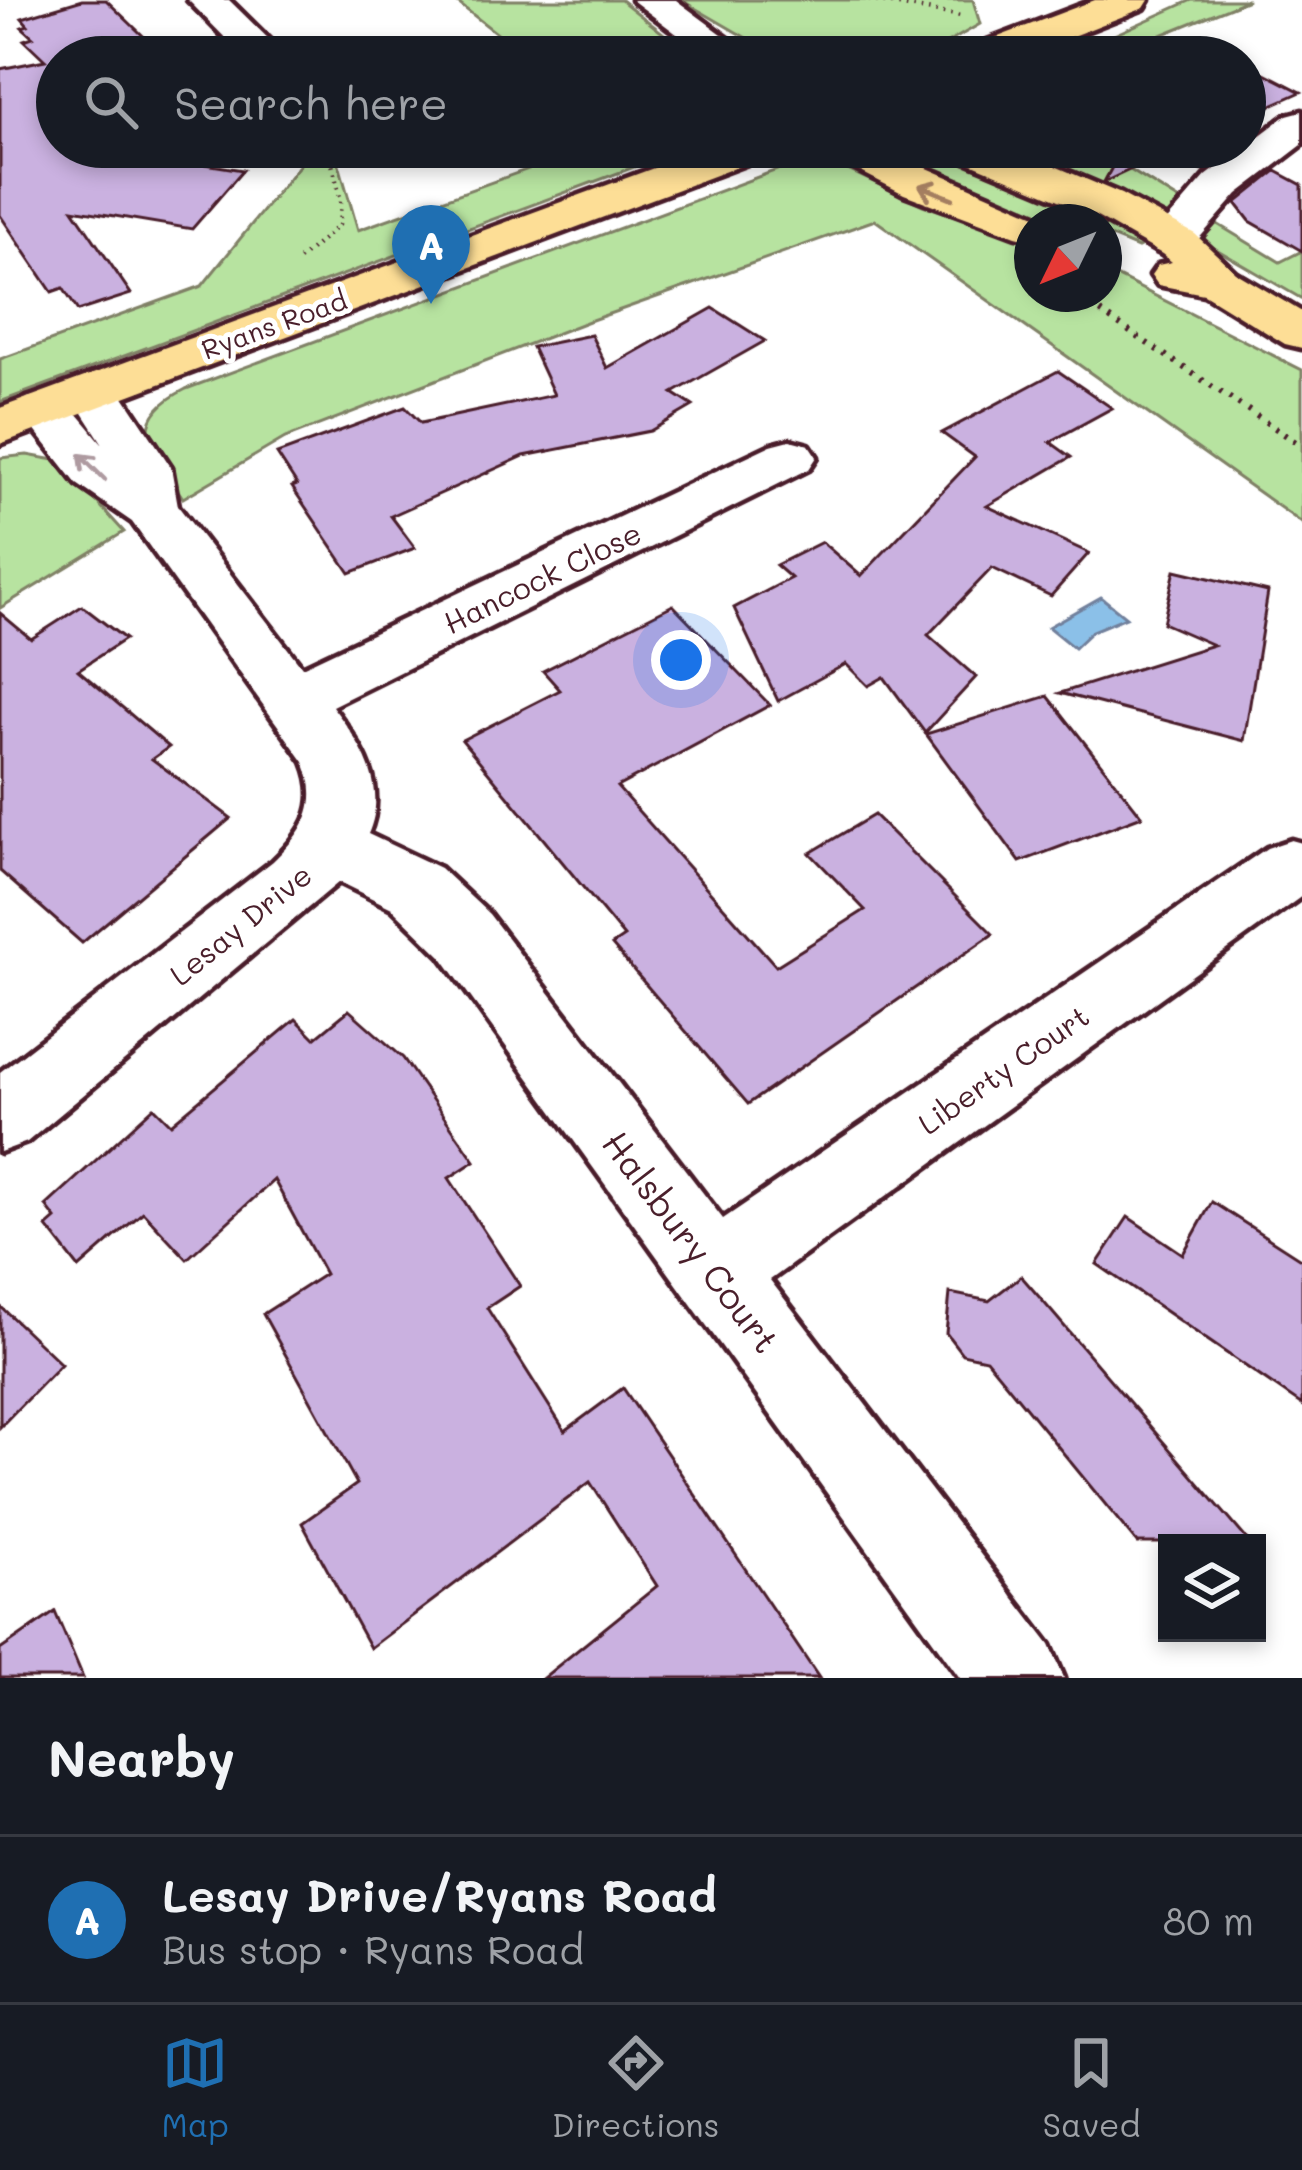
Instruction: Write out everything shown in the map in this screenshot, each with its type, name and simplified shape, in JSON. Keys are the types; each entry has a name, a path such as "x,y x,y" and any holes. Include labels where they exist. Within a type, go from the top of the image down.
{"main road":[{"path":"1037,36 1130,0"},
{"name":"Ryans Road","path":"23,418 695,168"},
{"path":"886,168 1014,219"},
{"path":"1022,168 1172,241 1205,262 1218,282"},
{"path":"1122,256 1177,276 1218,282 1302,333"}],"street":[{"path":"207,0 245,36"},
{"path":"651,0 703,36"},
{"path":"1266,151 1302,124"},
{"path":"1172,241 1222,185 1244,168"},
{"name":"Lesay Drive","path":"95,391 144,467 151,509"},
{"name":"Lesay Drive","path":"0,1117 331,847 344,824 344,775 293,698 151,509 23,418"},
{"name":"Hancock Close","path":"293,698 790,457"},
{"name":"Halsbury Court","path":"331,847 416,888 441,907 1017,1678"},
{"name":"Liberty Court","path":"715,1272 1280,858"}],"path":[{"path":"869,0 911,11 980,17"},
{"path":"293,263 341,229 331,168"},
{"path":"1100,312 1302,446"}],"green space":[{"path":"454,0 621,0 666,36 500,36"},
{"path":"681,0 973,0 980,24 959,36 743,36"},
{"path":"1192,0 1248,0 1159,36 1112,36"},
{"path":"297,168 340,168 358,230 531,168 631,168 0,402 0,359 202,286"},
{"path":"782,168 843,168 923,205 1014,236 1014,312 1122,312 1122,279 1302,370 1302,523 875,220 589,321 285,438 183,498 150,439 154,413 186,389"},
{"path":"924,168 1006,168 1077,204 1014,206"},
{"path":"1057,168 1127,168 1188,206 1169,221"},
{"path":"1209,219 1280,262 1302,251 1302,299 1197,238"},
{"path":"1122,230 1146,244 1138,248 1122,241"},
{"path":"27,455 60,461 124,532 0,608 0,458"}],"water":[{"path":"1101,597 1126,617 1092,631 1074,648 1048,627"}],"building":[{"path":"82,0 106,0 143,36 36,36 36,51 24,40 33,37 22,27 28,25 22,18"},
{"path":"36,62 36,168 243,170 192,229 73,209 131,294 78,311 63,288 52,292 0,215 0,69"},
{"path":"1266,74 1301,92 1266,108"},
{"path":"1112,168 1134,168 1104,182"},
{"path":"1276,171 1302,185 1302,251 1250,221 1236,203"},
{"path":"713,308 765,341 673,393 693,406 650,431 524,456 391,516 415,548 350,573 292,487 297,485 277,454 405,407 421,423 554,395 532,347 591,335 607,368"},
{"path":"1058,371 1112,408 1050,442 1071,457 987,506 1089,553 1051,596 992,568 928,635 976,677 925,733 884,677 868,686 846,664 778,701 734,608 791,578 776,565 822,542 861,576 975,457 942,433"},
{"path":"1175,570 1268,592 1244,741 1060,693 1213,645 1163,623"},
{"path":"673,605 770,705 617,787 776,966 865,910 810,853 874,815 993,934 748,1104 612,945 624,937 462,740 560,690 543,671"},
{"path":"82,606 125,639 78,670 169,747 152,759 231,818 82,943 0,871 0,613 31,639"},
{"path":"1048,696 1142,816 1020,862 926,734"},
{"path":"349,1010 403,1058 475,1161 449,1178 520,1286 487,1308 565,1431 623,1388 819,1678 543,1678 657,1586 590,1482 370,1648 302,1523 357,1484 263,1314 325,1274 274,1180 187,1259 143,1212 79,1268 47,1227 56,1219 46,1206 154,1107 171,1124 296,1019 315,1038"},
{"path":"1212,1202 1302,1260 1302,1405 1097,1264 1128,1217 1183,1254"},
{"path":"1021,1276 1242,1534 1158,1534 1158,1543 1137,1543 986,1359 962,1354 946,1333 950,1293 989,1301"},
{"path":"0,1306 61,1364 0,1427"},
{"path":"55,1612 83,1678 0,1678 0,1650"}],"place":[{"name":"Lesay Drive/Ryans Road","path":"431,304"}]}
